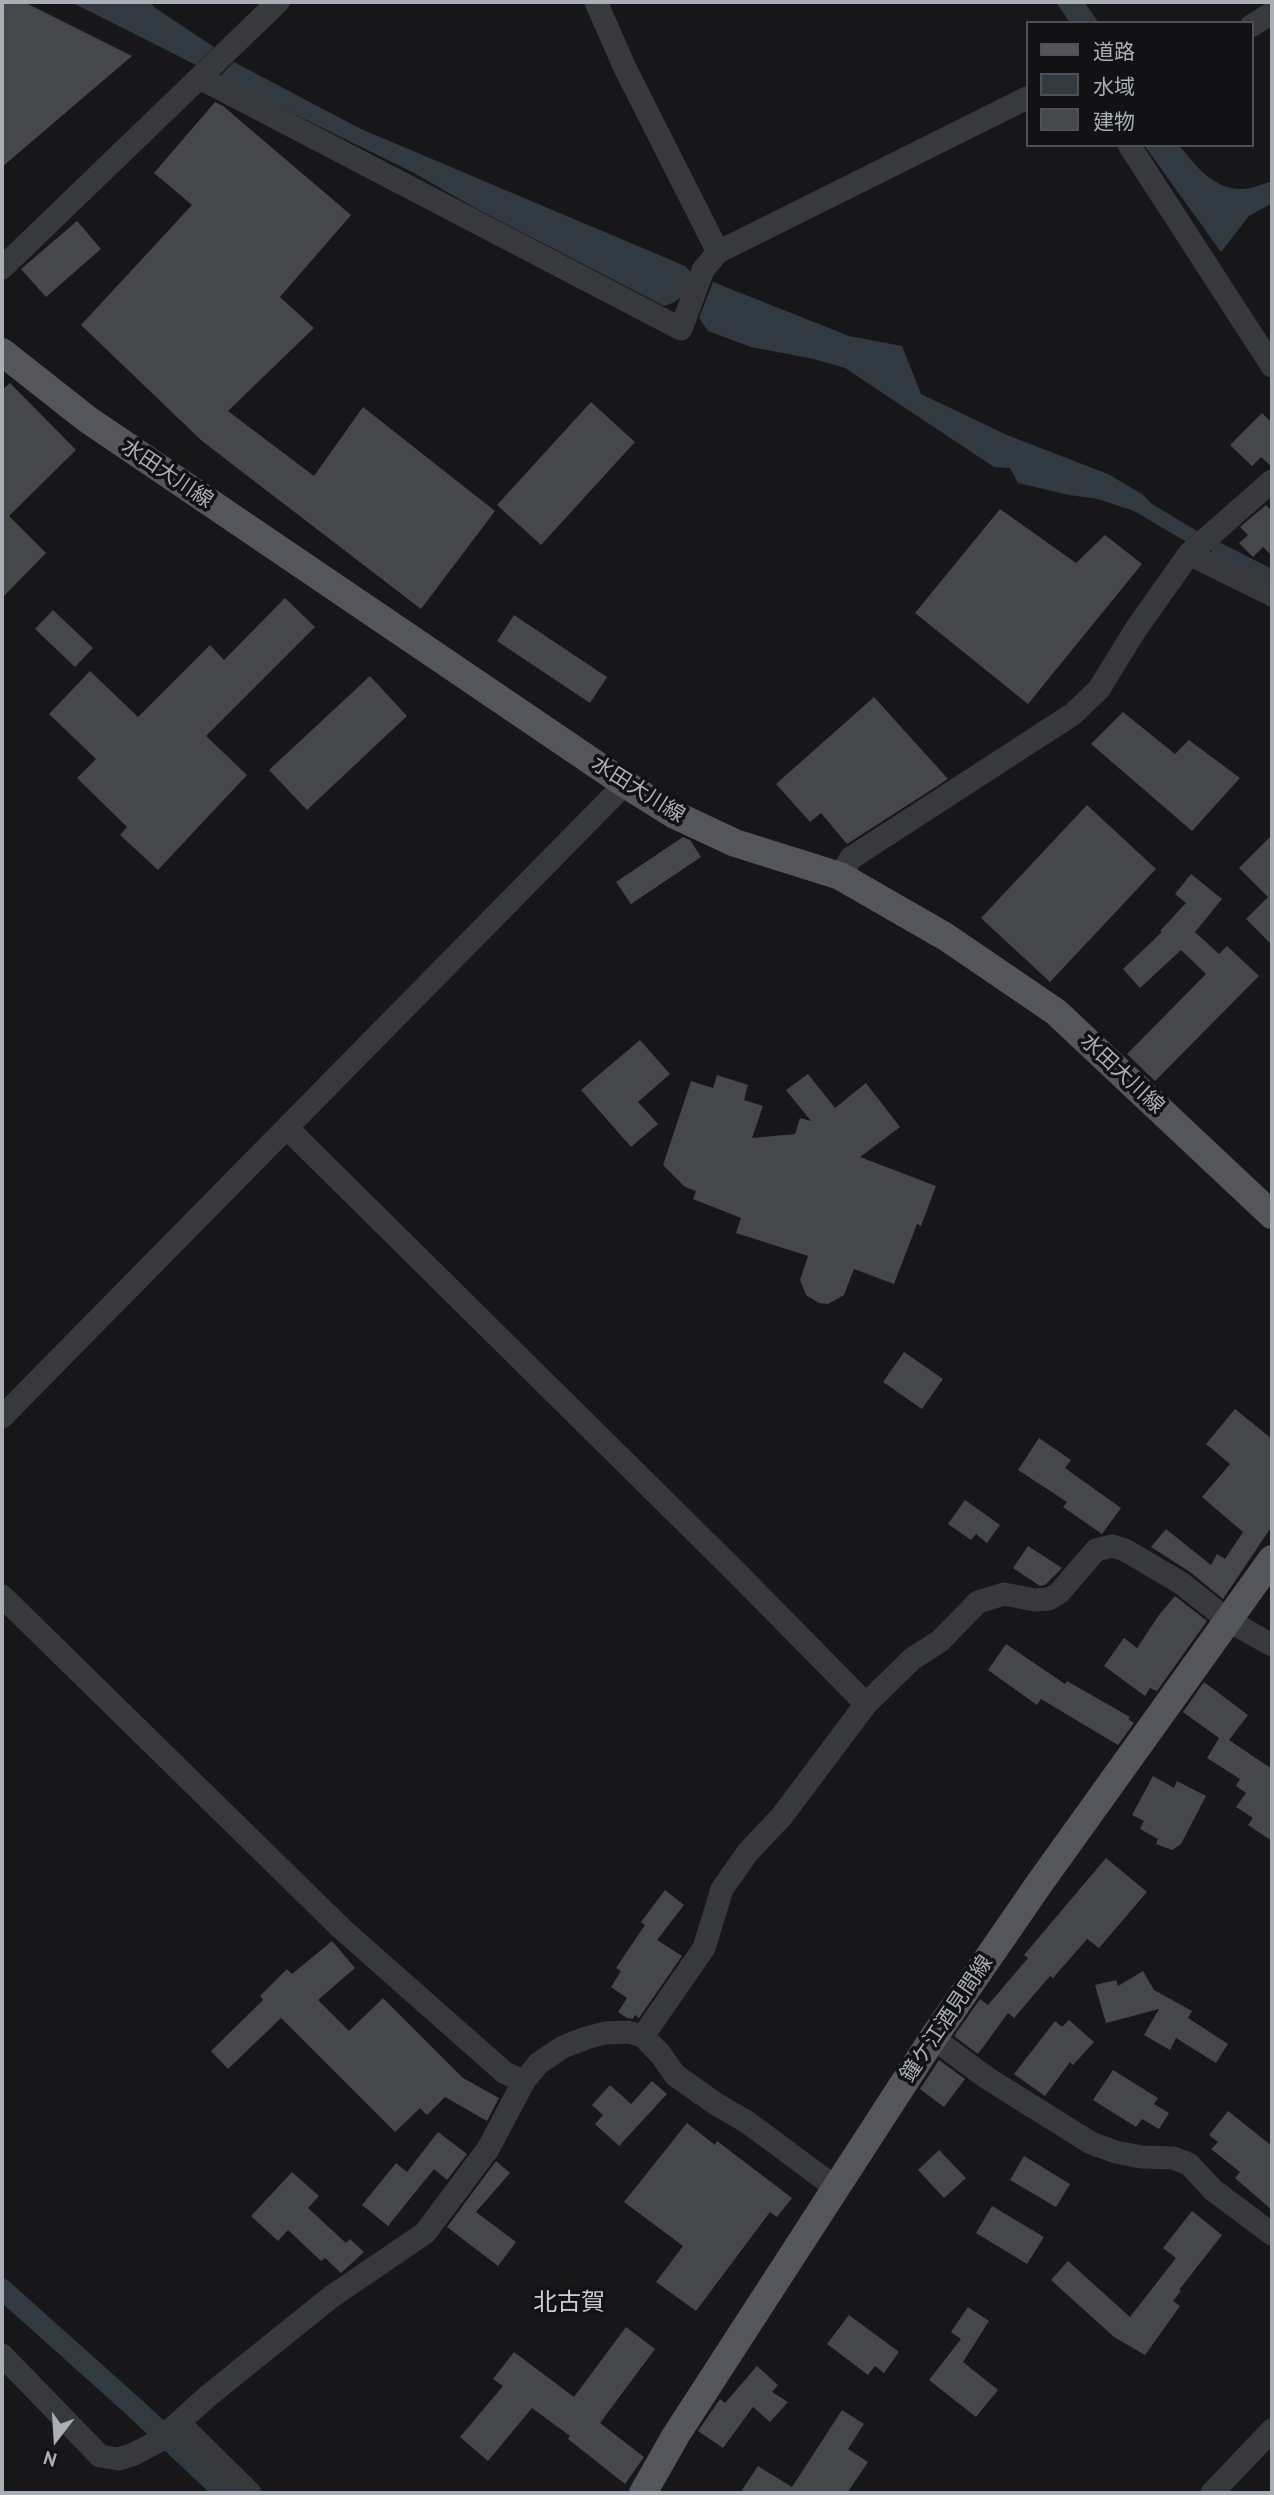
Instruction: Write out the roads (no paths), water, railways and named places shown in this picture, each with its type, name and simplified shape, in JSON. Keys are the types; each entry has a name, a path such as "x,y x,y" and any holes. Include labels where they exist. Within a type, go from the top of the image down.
{"main road":[{"name":"水田大川線","path":"5,359 87,419 673,814 735,843 840,876 946,937 1056,1012 1272,1215"},
{"name":"鐘ケ江酒見間線","path":"643,2493 676,2435 933,2038 1039,1884 1272,1559"}],"street":[{"path":"2,268 278,2"},
{"path":"596,2 625,68 718,252"},
{"path":"1253,25 1272,12"},
{"path":"200,78 681,329 704,270 718,252 1026,98"},
{"path":"1130,147 1272,366"},
{"path":"840,876 851,858 1073,714 1099,689 1136,629 1189,554 1272,481"},
{"path":"1189,554 1272,595"},
{"path":"2,1417 625,784"},
{"path":"288,1129 866,1704"},
{"path":"643,2036 704,1948 722,1889 748,1852 814,1776 866,1704 912,1659 940,1641 978,1602 1004,1594 1035,1600 1049,1599 1059,1593 1096,1550 1112,1545 1181,1583 1229,1621 1272,1645"},
{"path":"2,1596 342,1929 505,2073 524,2081"},
{"path":"2,2355 100,2456 119,2459 169,2431 208,2396 331,2297 425,2233 488,2149 524,2081 539,2063 562,2047 606,2033 628,2032 643,2036 675,2075 747,2122 836,2189"},
{"path":"933,2038 987,2078 1091,2143 1116,2152 1141,2157 1173,2158 1189,2164 1213,2190 1272,2234"},
{"path":"1212,2493 1272,2430"},
{"path":"169,2431 250,2493"}],"water":[{"path":"71,2 150,2 214,47 196,65"},
{"path":"1056,2 1084,2 1098,21 1069,21"},
{"path":"234,62 361,129 685,266 693,275 688,286 683,295 664,306 475,208 414,173 219,77"},
{"path":"1145,147 1181,147 1205,174 1230,188 1248,189 1272,181 1272,203 1249,216 1221,252"},
{"path":"713,282 849,336 902,346 921,394 1007,435 1108,474 1202,534 1190,544 1134,511 1098,499 1018,483 1010,468 994,467 845,368 751,347 708,331 699,318"},
{"path":"1217,541 1272,569 1272,584 1212,556 1211,547"}],"waterway":[{"path":"2,2289 225,2493"}],"district":[{"name":"北古賀","path":"569,2303"}]}
